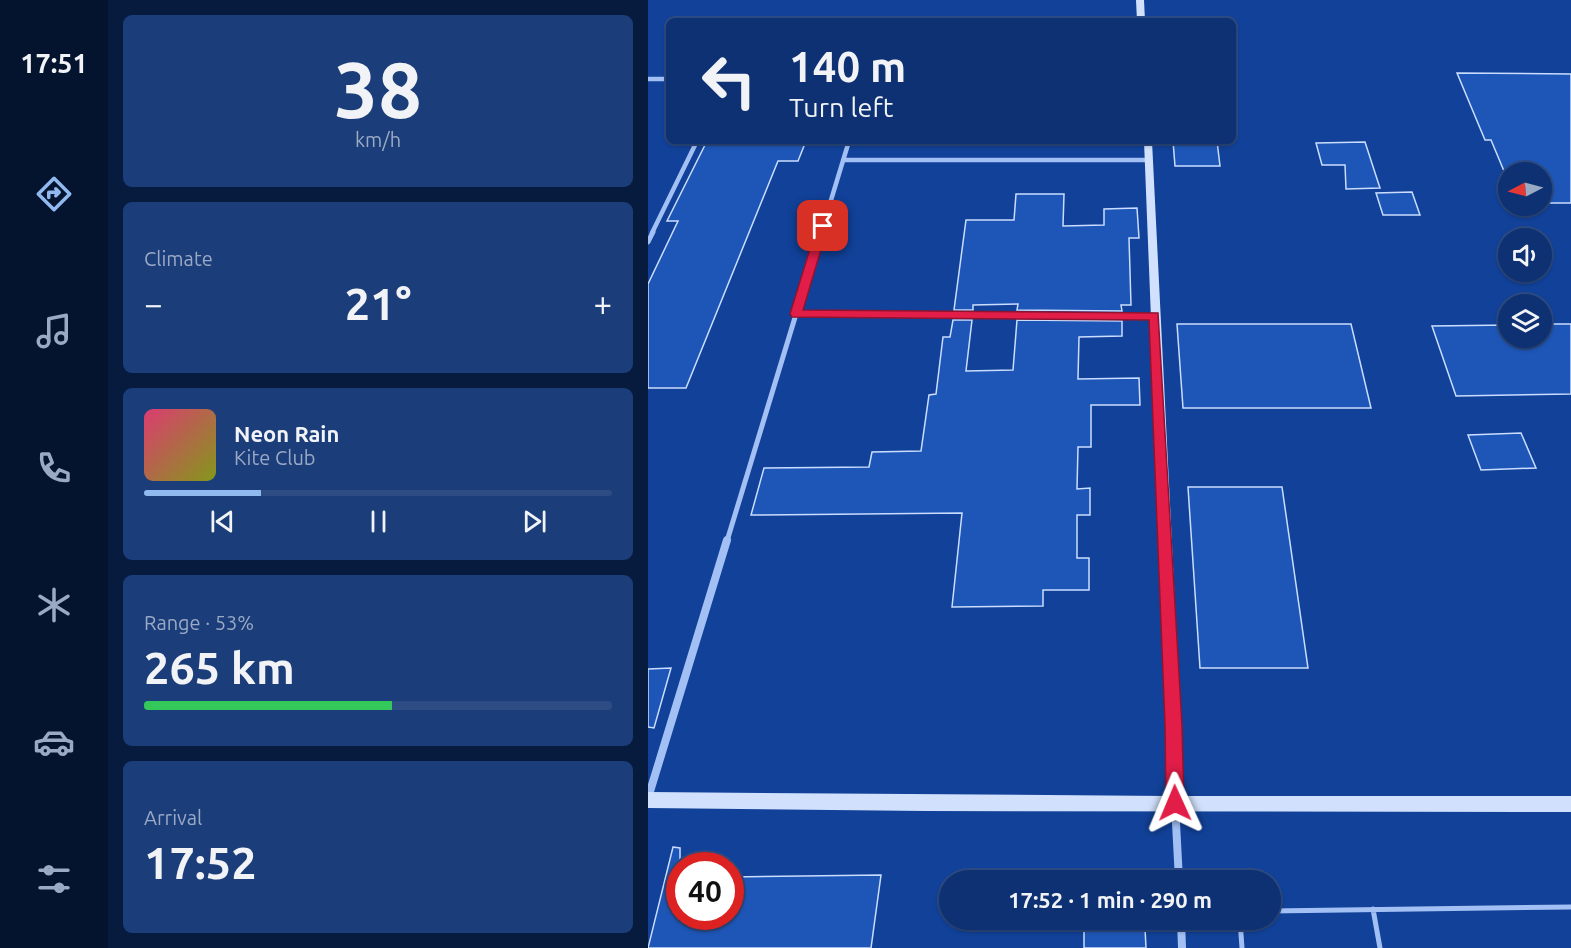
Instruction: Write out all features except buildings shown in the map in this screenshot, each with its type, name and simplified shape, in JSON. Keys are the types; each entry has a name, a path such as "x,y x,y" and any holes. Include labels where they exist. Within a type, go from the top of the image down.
{"street":[{"path":"1140,0 1141,18"},
{"path":"648,79 666,79"},
{"path":"648,242 696,144"},
{"path":"848,144 648,799 1571,804"},
{"path":"1148,144 1178,870"},
{"path":"843,160 1148,160"},
{"path":"796,314 1154,316"},
{"path":"1181,930 1182,948"}],"lane":[{"path":"1281,911 1571,907"},
{"path":"1373,909 1380,948"},
{"path":"1241,930 1242,948"}],"route":[{"path":"823,226 796,314 1154,316 1174,725 1175,803"}]}
